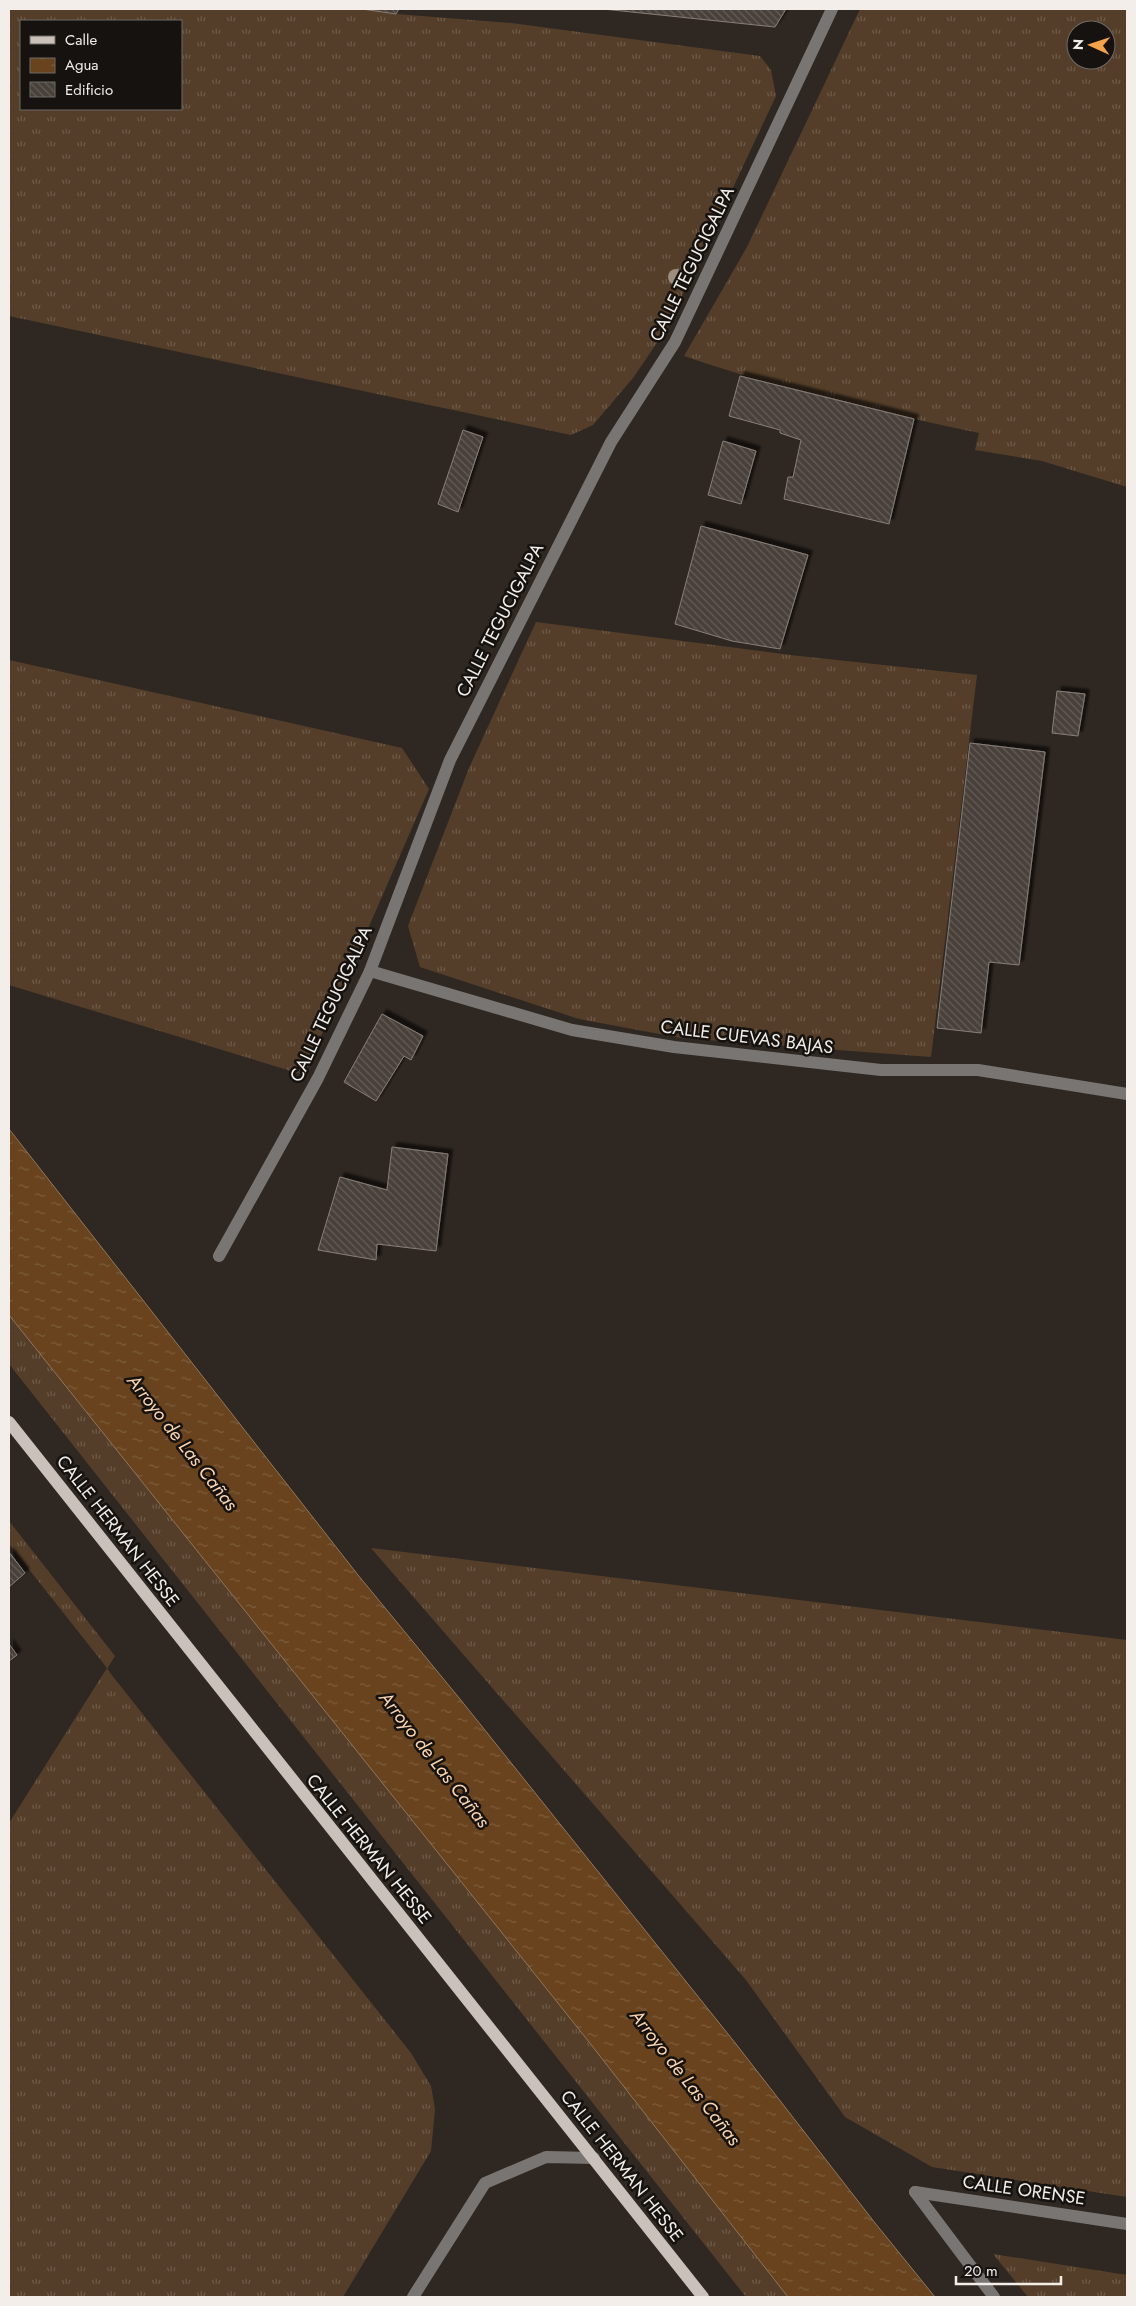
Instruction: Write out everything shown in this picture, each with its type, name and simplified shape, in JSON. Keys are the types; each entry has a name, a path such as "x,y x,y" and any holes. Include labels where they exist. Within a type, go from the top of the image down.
{"main road":[{"name":"CALLE HERMAN HESSE","path":"9,1422 314,1810 594,2158 703,2297"}],"street":[{"name":"CALLE TEGUCIGALPA","path":"219,1256 318,1078 370,971 450,760 611,442 675,342 832,9"},
{"name":"CALLE CUEVAS BAJAS","path":"370,971 572,1030 674,1047 881,1070 978,1070 1127,1094"},
{"path":"413,2297 485,2184 546,2157 594,2158"},
{"name":"CALLE ORENSE","path":"994,2297 915,2192 1127,2224"}],"green space":[{"path":"9,9 362,9 396,14 511,23 760,56 771,70 776,96 667,328 633,378 593,425 571,435 9,316"},
{"path":"860,9 1127,9 1127,487 1042,461 975,450 979,433 830,399 684,356 747,247"},
{"path":"536,622 790,655 977,675 931,1057 681,1038 579,1019 420,967 408,926 469,768"},
{"path":"9,660 402,748 429,789 304,1075 9,985"},
{"path":"9,1315 589,2042 788,2297 746,2297 9,1364"},
{"path":"9,1521 115,1656 107,1669 411,2053 431,2086 435,2109 431,2151 343,2297 9,2297 9,1823 107,1668 9,1544"},
{"path":"371,1548 1127,1640 1127,2197 932,2167 845,2117 746,1980"},
{"path":"993,2254 1127,2275 1127,2297 1028,2297"}],"water":[{"name":"Arroyo de Las Cañas","path":"9,1129 358,1575 460,1699 736,2044 935,2297 788,2297 589,2042 9,1315"}],"building":[{"path":"362,9 399,9 396,14"},
{"path":"603,9 786,9 775,27"},
{"path":"740,376 914,419 889,524 784,499 788,477 793,477 801,440 780,433 780,430 729,416"},
{"path":"463,430 483,437 458,512 438,504"},
{"path":"723,441 756,451 741,504 708,495"},
{"path":"701,526 808,555 780,649 732,641 675,624"},
{"path":"1057,691 1085,694 1078,736 1052,733"},
{"path":"970,743 1045,752 1019,965 989,962 981,1033 937,1028"},
{"path":"382,1014 423,1036 411,1060 404,1056 376,1101 344,1082"},
{"path":"392,1147 448,1154 436,1251 377,1244 376,1260 318,1250 340,1177 387,1190"},
{"path":"9,1552 25,1573 9,1587"},
{"path":"9,1644 17,1655 9,1661"}]}
